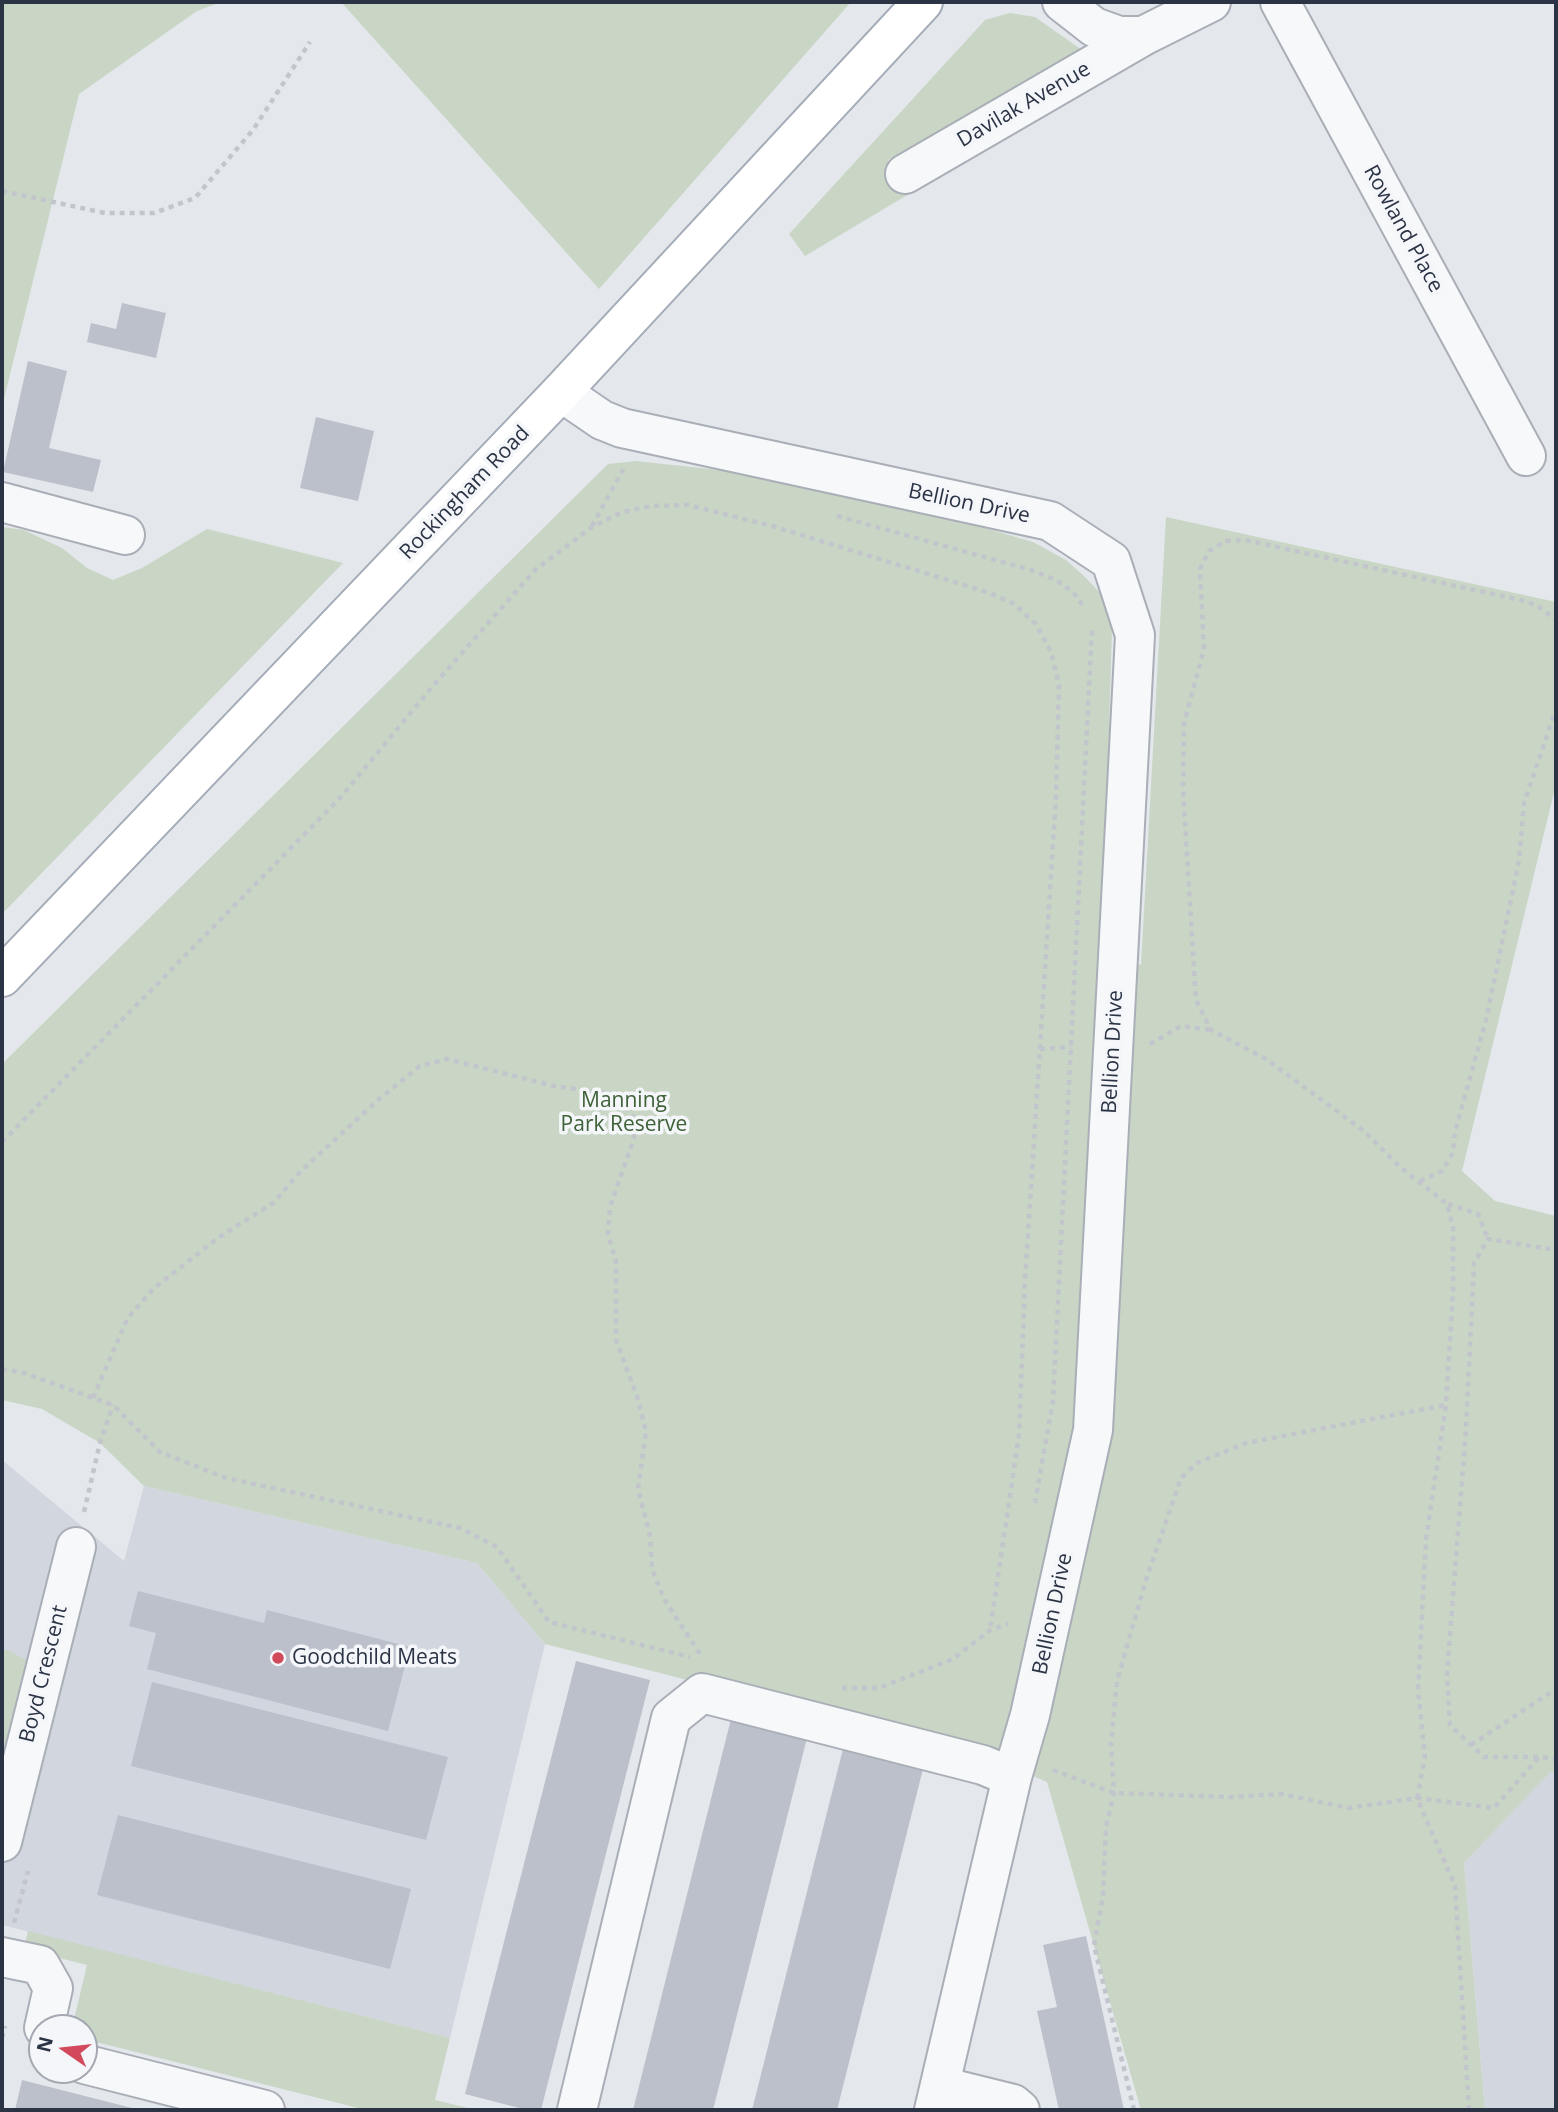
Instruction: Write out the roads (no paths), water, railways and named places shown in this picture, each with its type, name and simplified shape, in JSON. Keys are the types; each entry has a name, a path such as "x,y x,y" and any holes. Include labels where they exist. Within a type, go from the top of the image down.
{"main road":[{"name":"Rockingham Road","path":"2,978 561,392 923,2"}],"street":[{"path":"1062,2 1094,27 1119,36 1143,36"},
{"name":"Davilak Avenue","path":"905,174 1143,36 1211,2"},
{"name":"Rowland Place","path":"1280,2 1526,456"},
{"name":"Bellion Drive","path":"561,392 602,420 622,428 1049,521 1111,561 1135,635 1093,1430 937,2098"},
{"path":"2,502 125,535"},
{"name":"Boyd Crescent","path":"2,1842 76,1547"},
{"path":"577,2110 671,1718 702,1693 983,1765 1016,1767"},
{"path":"2,1957 40,1965 53,1988 47,2014"},
{"path":"98,2068 265,2110"},
{"path":"937,2098 1013,2104 1020,2110"}],"place":[{"name":"Goodchild Meats","path":"278,1658"}],"park label":[{"name":"Manning Park Reserve","path":"624,1113"}]}
